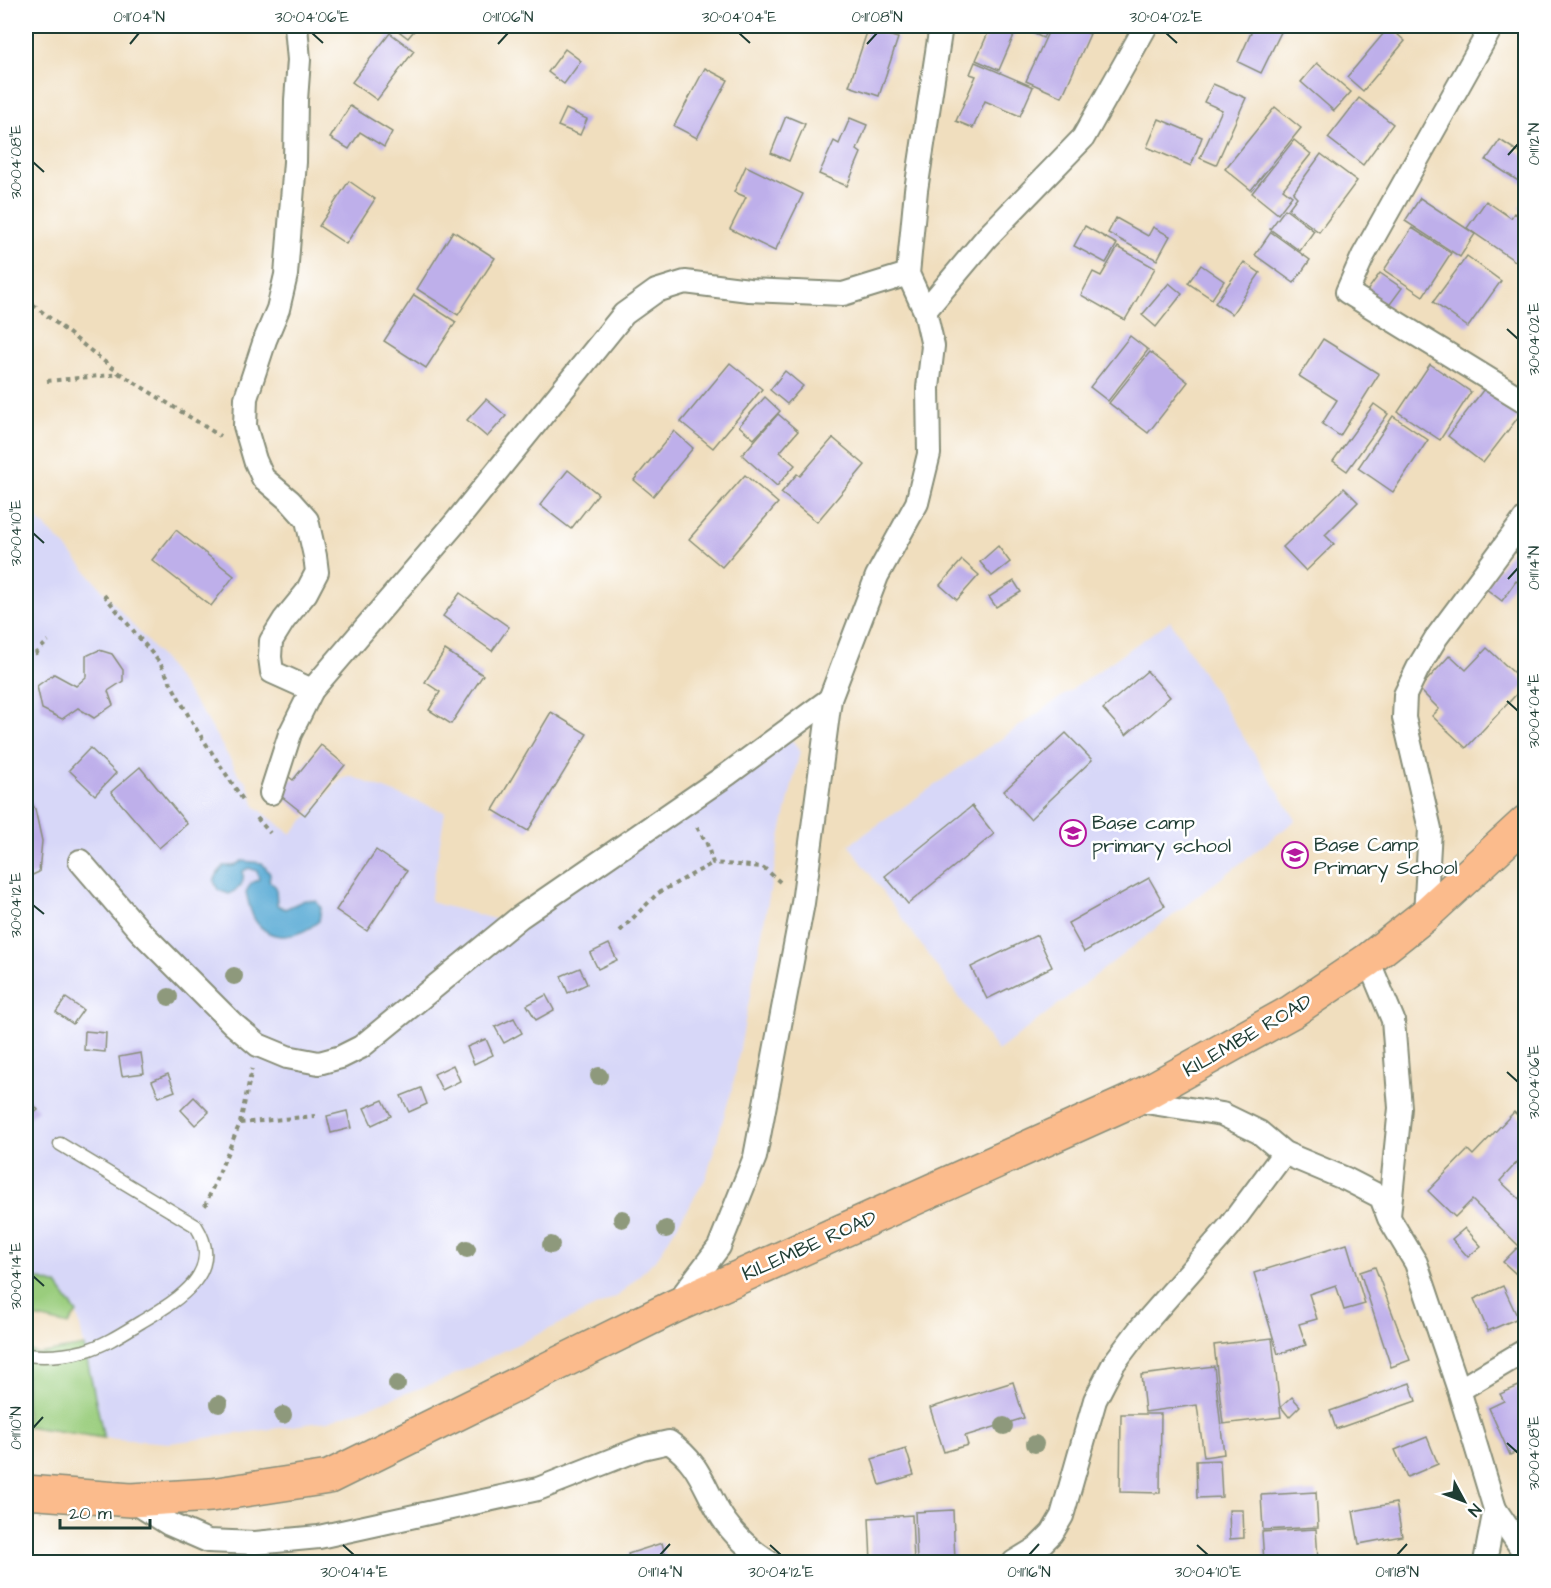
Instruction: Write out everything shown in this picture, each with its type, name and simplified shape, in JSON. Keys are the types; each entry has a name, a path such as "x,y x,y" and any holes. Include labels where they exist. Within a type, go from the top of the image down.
{"main road":[{"name":"KILEMBE ROAD","path":"26,1492 131,1500 211,1495 329,1477 675,1306 1133,1100 1291,1012 1368,960 1425,915 1526,822"}],"street":[{"path":"296,26 299,60 295,162 286,275 278,309 246,398 244,426 263,478 291,501 307,520 317,572 306,593 284,620 271,641 270,657 272,672 312,690"},
{"path":"675,1306 719,1247 755,1157 803,903 830,699 877,576 917,504 929,454 928,388 933,346 925,311 908,274 916,190 941,26"},
{"path":"925,311 987,237 1083,138 1146,26"},
{"path":"1492,26 1363,256 1347,292 1526,402"},
{"path":"271,793 290,734 312,690 456,522 624,314 656,291 685,282 749,290 843,294 908,274"},
{"path":"1425,915 1430,829 1404,718 1405,695 1436,638 1526,518"},
{"path":"80,861 140,931 233,1024 258,1045 287,1057 319,1063 341,1057 361,1047 520,917 680,807 830,699"},
{"path":"1368,960 1393,1020 1400,1108 1389,1218"},
{"path":"1133,1100 1222,1114 1259,1132 1284,1152 1382,1197 1389,1218 1416,1263 1459,1390 1495,1509 1526,1555"},
{"path":"1014,1563 1037,1548 1052,1533 1062,1516 1095,1401 1114,1364 1138,1330 1229,1227 1284,1152"},
{"path":"1459,1390 1526,1350"},
{"path":"131,1500 170,1524 208,1541 255,1543 319,1537 538,1489 642,1448 669,1442 681,1450 698,1469 723,1518 757,1555 769,1563"},
{"path":"1485,1563 1495,1509"}],"lane":[{"path":"26,1355 52,1358 85,1351 108,1342 183,1295 198,1277 206,1254 205,1239 196,1226 60,1144"}],"path":[{"path":"26,299 121,374 255,460"},
{"path":"47,381 121,374"},
{"path":"104,595 160,663 193,724 233,787 270,833"},
{"path":"26,656 36,653 48,641"},
{"path":"680,807 700,831 713,863"},
{"path":"620,931 658,893 713,863 763,867 803,903"},
{"path":"196,1226 240,1123 258,1045"},
{"path":"240,1123 315,1116"}],"shaded area":[{"path":"26,508 63,544 166,663 206,718 239,775 247,782 255,806 291,834 341,779 350,776 445,812 430,902 517,925 777,738 793,741 800,751 781,833 733,1085 706,1178 658,1257 618,1296 443,1380 328,1421 170,1443 104,1438 77,1313 57,1285 26,1275"},
{"name":"Base camp primary school","path":"1170,621 1296,820 998,1051 849,845"}],"green space":[{"path":"26,1275 57,1285 77,1313 68,1325 26,1315"},
{"path":"84,1346 104,1438 26,1426 26,1349 38,1354"}],"water":[{"path":"242,861 262,863 270,874 269,881 276,887 277,905 285,909 305,900 316,901 321,908 319,921 303,931 286,936 278,936 262,928 252,914 246,892 251,883 259,879 257,871 249,868 243,871 241,885 229,894 218,890 214,881 224,866 233,866"}],"building":[{"path":"392,26 418,26 408,38"},
{"path":"991,26 1018,26 999,70 976,60"},
{"path":"1018,26 1049,26 1043,38"},
{"path":"1051,26 1071,26 1090,34 1062,97 1026,81"},
{"path":"1254,26 1284,26 1261,73 1238,62"},
{"path":"1389,27 1405,41 1363,91 1347,77"},
{"path":"868,29 898,38 879,96 849,86"},
{"path":"390,33 414,51 377,100 352,82"},
{"path":"565,49 581,61 564,84 548,72"},
{"path":"975,62 1033,87 1020,116 985,101 973,128 956,121 976,76 970,74"},
{"path":"1317,63 1351,92 1334,111 1301,82"},
{"path":"705,68 728,80 697,138 674,126"},
{"path":"1213,84 1246,98 1216,165 1200,158 1222,110 1204,102"},
{"path":"1359,98 1393,124 1363,165 1328,138"},
{"path":"350,106 392,132 384,147 360,132 349,149 330,138"},
{"path":"1275,107 1301,128 1251,190 1225,169"},
{"path":"566,109 587,119 580,135 558,126"},
{"path":"786,116 805,124 789,161 771,153"},
{"path":"850,118 867,125 857,150 861,153 847,186 819,174 834,141 839,144"},
{"path":"1159,119 1202,137 1191,166 1147,147"},
{"path":"1294,140 1311,154 1283,189 1292,196 1278,214 1252,193"},
{"path":"1500,140 1526,157 1526,186 1486,160"},
{"path":"1321,154 1357,181 1319,232 1288,209 1297,197 1293,193"},
{"path":"746,166 803,194 775,251 730,229 746,197 734,192"},
{"path":"349,181 375,199 346,244 319,226"},
{"path":"1420,198 1475,234 1460,257 1405,221"},
{"path":"1526,199 1526,213 1519,208"},
{"path":"1486,201 1511,218 1514,213 1526,221 1526,253 1518,263 1467,228"},
{"path":"1285,209 1314,231 1300,251 1270,229"},
{"path":"1116,218 1148,236 1153,227 1170,236 1157,260 1108,233"},
{"path":"1085,226 1117,244 1106,263 1074,246"},
{"path":"1412,228 1451,253 1423,296 1384,270"},
{"path":"453,231 495,258 458,315 417,289"},
{"path":"1271,232 1310,260 1294,283 1255,255"},
{"path":"1118,247 1155,268 1125,320 1081,295 1093,272 1101,276"},
{"path":"1467,256 1501,281 1468,327 1433,302"},
{"path":"1244,262 1260,273 1232,314 1215,303"},
{"path":"1201,265 1224,281 1212,299 1188,283"},
{"path":"1380,273 1402,288 1388,307 1367,291"},
{"path":"1169,283 1182,294 1156,327 1142,315"},
{"path":"414,295 456,322 426,368 384,341"},
{"path":"1130,336 1148,350 1108,401 1090,387"},
{"path":"1323,339 1379,374 1340,436 1322,424 1337,400 1299,376"},
{"path":"1150,352 1188,382 1148,433 1109,403"},
{"path":"730,363 762,389 713,448 681,422"},
{"path":"1430,364 1471,392 1440,440 1398,412"},
{"path":"785,371 803,386 787,404 770,390"},
{"path":"1487,385 1523,411 1483,463 1448,436"},
{"path":"765,397 780,411 754,439 739,426"},
{"path":"486,399 506,416 487,437 467,420"},
{"path":"1374,404 1388,414 1347,471 1333,461"},
{"path":"778,414 798,431 780,452 795,465 777,486 742,455"},
{"path":"1393,416 1428,440 1393,492 1358,468"},
{"path":"674,431 693,448 653,496 634,480"},
{"path":"833,438 865,465 817,522 781,493 797,474 800,476"},
{"path":"568,470 598,494 571,529 540,505"},
{"path":"745,475 778,503 722,567 689,539"},
{"path":"1344,488 1358,502 1325,535 1334,544 1306,571 1283,547"},
{"path":"176,530 234,576 211,606 152,560"},
{"path":"998,546 1010,562 992,576 980,562"},
{"path":"1512,550 1526,559 1526,588 1516,581 1502,601 1485,588"},
{"path":"962,560 979,575 957,600 940,585"},
{"path":"1014,581 1021,592 996,607 989,597"},
{"path":"460,593 509,627 492,651 443,616"},
{"path":"1487,648 1526,684 1466,748 1432,716 1439,709 1419,689 1450,655 1466,670"},
{"path":"99,650 112,654 123,670 123,681 108,691 113,705 94,718 78,708 62,719 42,709 37,686 54,674 76,686 86,677 86,656"},
{"path":"445,650 483,675 451,724 429,710 440,692 425,682"},
{"path":"1147,671 1170,697 1126,735 1103,709"},
{"path":"551,712 587,734 528,831 493,810"},
{"path":"1066,733 1092,760 1030,819 1004,791"},
{"path":"321,745 345,765 305,815 276,792 289,777 293,780"},
{"path":"90,748 116,773 95,795 69,770"},
{"path":"140,767 187,824 159,848 111,792"},
{"path":"26,792 35,809 42,841 39,872 26,878"},
{"path":"972,806 994,834 908,904 885,876"},
{"path":"376,850 407,871 367,931 336,910"},
{"path":"1149,878 1165,906 1084,952 1068,923"},
{"path":"1037,935 1052,967 987,999 971,967"},
{"path":"609,944 617,960 598,969 590,953"},
{"path":"580,968 587,984 568,993 561,976"},
{"path":"546,995 554,1010 536,1020 527,1005"},
{"path":"66,998 83,1010 73,1024 56,1012"},
{"path":"514,1018 522,1033 504,1043 495,1027"},
{"path":"85,1031 106,1033 105,1052 84,1050"},
{"path":"486,1039 493,1055 474,1064 467,1047"},
{"path":"141,1053 144,1073 122,1076 119,1057"},
{"path":"453,1065 460,1081 442,1090 434,1074"},
{"path":"168,1074 175,1091 159,1097 152,1081"},
{"path":"421,1088 427,1104 409,1112 401,1096"},
{"path":"26,1095 38,1110 26,1120"},
{"path":"194,1097 209,1112 195,1125 181,1110"},
{"path":"383,1100 391,1116 372,1125 364,1108"},
{"path":"347,1111 351,1128 331,1133 327,1116"},
{"path":"1514,1112 1526,1123 1526,1162 1521,1158 1500,1181 1526,1205 1526,1245 1522,1249 1472,1200 1455,1217 1428,1191 1468,1150 1473,1155"},
{"path":"1465,1228 1481,1246 1468,1257 1452,1239"},
{"path":"1347,1244 1365,1304 1344,1310 1336,1285 1309,1294 1317,1319 1299,1324 1306,1345 1278,1354 1254,1273"},
{"path":"1517,1248 1522,1253 1526,1250 1526,1283 1503,1262"},
{"path":"1375,1267 1410,1360 1391,1367 1360,1272"},
{"path":"1503,1286 1518,1318 1488,1331 1474,1299"},
{"path":"1272,1338 1281,1417 1223,1424 1214,1345"},
{"path":"1214,1366 1224,1454 1204,1457 1197,1405 1145,1412 1141,1375"},
{"path":"1013,1382 1024,1418 965,1436 968,1445 944,1452 930,1408"},
{"path":"1410,1383 1416,1401 1336,1429 1330,1411"},
{"path":"1526,1383 1526,1448 1510,1455 1489,1408 1504,1401 1500,1394"},
{"path":"1292,1397 1300,1406 1289,1417 1281,1407"},
{"path":"1121,1414 1161,1414 1160,1493 1120,1492"},
{"path":"1427,1437 1438,1464 1407,1477 1395,1450"},
{"path":"906,1449 914,1475 880,1485 872,1459"},
{"path":"1220,1460 1222,1497 1197,1498 1196,1461"},
{"path":"1316,1492 1318,1527 1263,1530 1261,1495"},
{"path":"1396,1503 1402,1536 1359,1544 1353,1511"},
{"path":"953,1510 955,1562 917,1562 915,1512"},
{"path":"1229,1510 1243,1510 1244,1538 1230,1539"},
{"path":"912,1515 914,1562 871,1562 869,1518"},
{"path":"1316,1529 1318,1558 1323,1558 1324,1562 1264,1562 1262,1532"},
{"path":"662,1543 667,1562 631,1562 628,1554"},
{"path":"853,1560 869,1560 869,1562 853,1562"}],"place":[{"name":"Base camp primary school","path":"1073,833"},
{"name":"Base Camp Primary School","path":"1295,855"}]}
